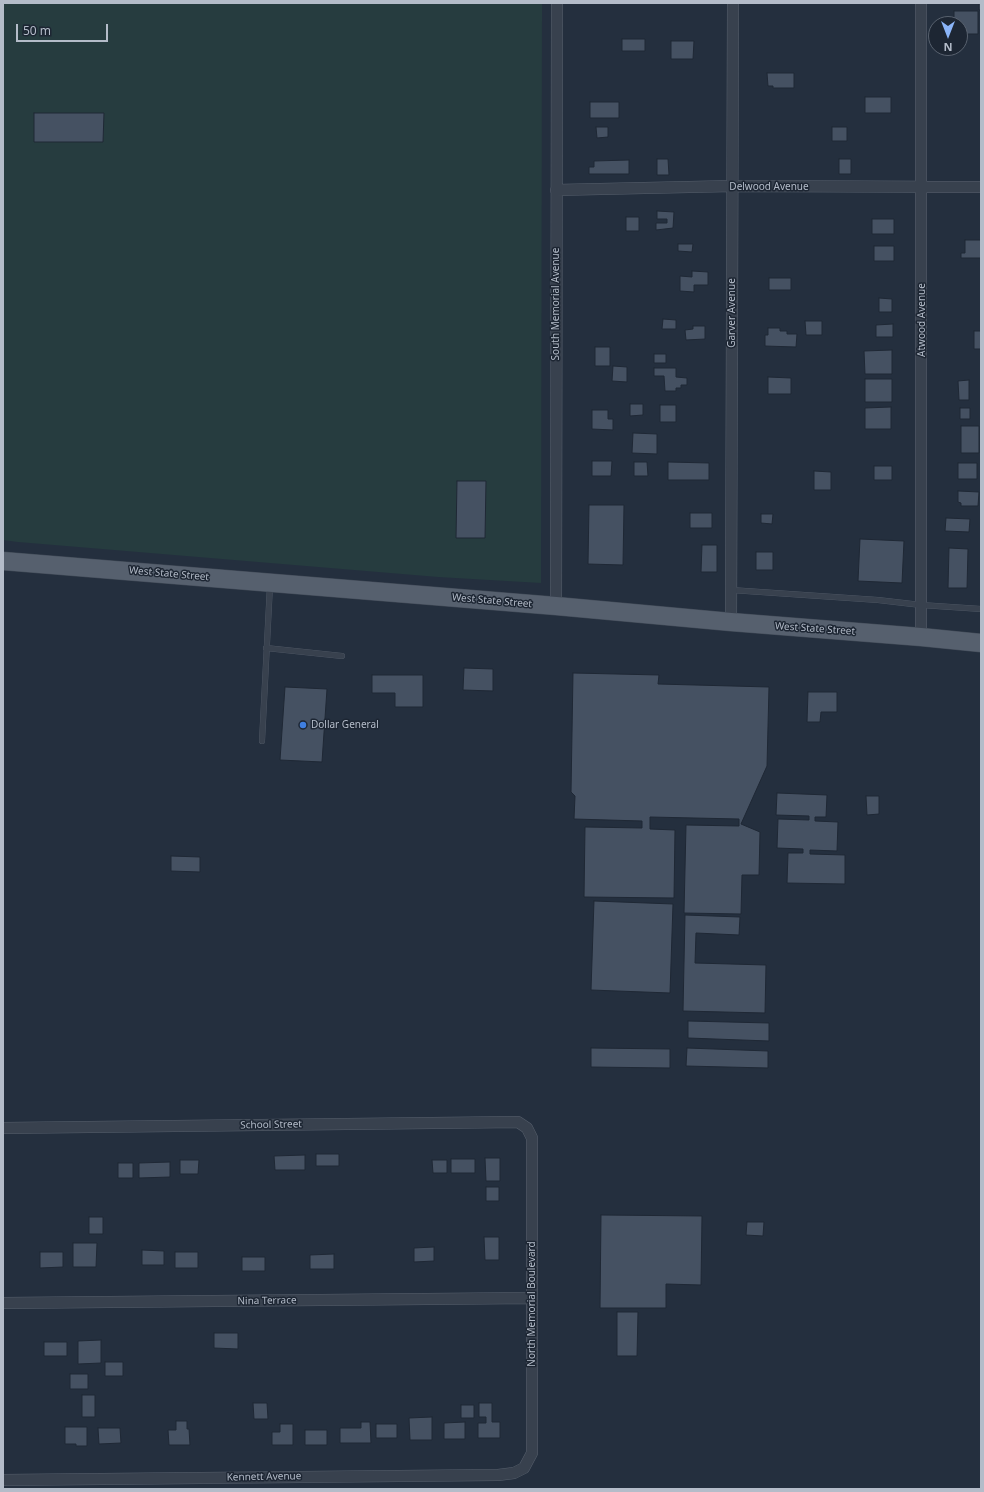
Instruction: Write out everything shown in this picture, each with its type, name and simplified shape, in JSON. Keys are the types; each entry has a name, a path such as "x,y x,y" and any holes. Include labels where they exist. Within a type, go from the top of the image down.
{"main road":[{"name":"West State Street","path":"3,561 270,582 981,643"}],"street":[{"name":"South Memorial Avenue","path":"556,606 557,3"},
{"name":"Garver Avenue","path":"731,622 733,3"},
{"name":"Atwood Avenue","path":"921,3 921,637"},
{"name":"Delwood Avenue","path":"556,190 733,186 922,188 981,187"},
{"name":"School Street","path":"3,1128 518,1122 527,1128 532,1138"},
{"name":"North Memorial Boulevard","path":"524,1468 532,1453 532,1138"},
{"name":"Nina Terrace","path":"3,1303 532,1298"},
{"name":"Kennett Avenue","path":"3,1480 498,1474 514,1473 524,1468"}],"lane":[{"path":"262,741 270,582"},
{"path":"731,590 981,609"},
{"path":"266,648 342,656"}],"green space":[{"path":"3,3 542,3 541,583 438,577 3,540"}],"building":[{"path":"979,3 981,3 981,10 979,10"},
{"path":"954,11 978,11 978,34 968,34 968,16 954,16"},
{"path":"622,39 645,39 645,51 622,51"},
{"path":"671,41 694,41 693,59 671,59"},
{"path":"767,73 794,73 794,88 773,88 773,86 768,86"},
{"path":"865,97 891,97 891,113 865,113"},
{"path":"590,102 619,102 619,118 590,118"},
{"path":"34,113 104,113 103,142 34,142"},
{"path":"596,127 608,127 608,137 597,138"},
{"path":"832,127 847,127 847,141 832,141"},
{"path":"657,159 668,159 669,175 657,175"},
{"path":"839,159 851,159 851,174 839,174"},
{"path":"629,160 629,174 589,174 589,167 594,167 594,161"},
{"path":"657,211 674,212 673,228 656,230 656,223 667,223 667,219 657,219"},
{"path":"626,217 639,217 639,231 626,231"},
{"path":"872,219 894,219 894,234 872,234"},
{"path":"965,240 981,240 981,258 961,258 961,253 965,253"},
{"path":"678,244 693,244 692,252 678,251"},
{"path":"874,246 894,246 894,261 874,261"},
{"path":"692,271 708,272 708,285 694,285 694,292 680,291 680,276 692,277"},
{"path":"769,278 791,278 791,290 769,290"},
{"path":"879,298 892,299 892,312 879,312"},
{"path":"663,319 676,320 676,329 662,329"},
{"path":"805,321 822,321 822,335 806,335"},
{"path":"893,324 893,337 876,337 876,325"},
{"path":"693,326 705,326 705,339 686,340 685,330 693,329"},
{"path":"768,328 780,328 780,331 787,331 787,334 797,334 796,347 765,346 765,335 768,335"},
{"path":"974,331 981,331 981,349 974,349"},
{"path":"595,347 610,347 610,366 595,366"},
{"path":"892,350 892,374 865,374 864,351"},
{"path":"654,354 666,354 666,363 654,363"},
{"path":"613,366 627,367 627,382 612,381"},
{"path":"654,368 676,368 676,377 687,378 687,385 681,385 681,388 676,388 676,391 665,391 664,376 654,376"},
{"path":"768,377 791,378 791,394 768,394"},
{"path":"865,379 892,379 892,402 865,402"},
{"path":"969,380 969,400 959,400 958,381"},
{"path":"630,404 643,404 643,415 630,416"},
{"path":"660,405 676,405 676,422 660,422"},
{"path":"891,407 891,429 865,429 865,408"},
{"path":"960,408 970,408 970,419 960,419"},
{"path":"592,410 608,410 608,419 613,419 613,430 592,429"},
{"path":"961,426 979,426 979,453 961,453"},
{"path":"633,433 657,434 657,454 632,453"},
{"path":"592,461 612,461 611,476 592,476"},
{"path":"634,462 647,462 648,476 634,476"},
{"path":"668,462 709,463 709,480 668,480"},
{"path":"958,463 977,463 977,479 958,479"},
{"path":"874,466 892,466 892,480 874,480"},
{"path":"814,471 831,472 831,490 814,490"},
{"path":"457,481 486,481 485,538 456,538"},
{"path":"958,491 979,492 978,506 961,506 961,503 958,502"},
{"path":"589,505 624,505 623,565 588,564"},
{"path":"690,513 712,513 712,528 690,528"},
{"path":"761,514 773,514 772,524 761,523"},
{"path":"946,518 970,519 969,532 945,531"},
{"path":"860,539 904,541 902,583 858,581"},
{"path":"702,545 717,545 717,572 701,572"},
{"path":"949,548 968,549 967,588 948,588"},
{"path":"756,552 773,552 773,570 756,570"},
{"path":"464,668 493,669 493,691 463,690"},
{"path":"573,673 659,675 658,684 769,687 767,766 741,824 760,832 759,875 742,875 741,914 684,913 686,825 739,826 739,819 650,817 650,829 675,830 674,898 584,897 585,827 642,828 642,821 574,819 575,796 571,792"},
{"path":"372,675 423,675 423,707 395,707 395,693 372,693"},
{"name":"Dollar General","path":"285,687 327,689 322,762 280,760"},
{"path":"808,692 837,692 837,712 821,712 820,722 807,722"},
{"path":"777,793 827,795 826,817 815,817 815,821 838,822 837,851 810,850 810,854 845,855 845,884 787,883 788,853 803,853 803,849 777,848 778,819 809,820 809,816 776,815"},
{"path":"866,796 879,796 879,814 867,815"},
{"path":"171,856 200,857 200,872 171,871"},
{"path":"594,901 673,904 670,993 591,990"},
{"path":"685,915 740,917 739,935 696,933 695,963 766,965 765,1013 683,1011"},
{"path":"688,1021 769,1023 769,1041 688,1038"},
{"path":"591,1048 670,1049 670,1068 591,1067"},
{"path":"687,1048 768,1051 768,1068 686,1066"},
{"path":"316,1154 339,1154 339,1166 316,1166"},
{"path":"305,1155 305,1170 275,1170 274,1156"},
{"path":"485,1158 500,1158 500,1181 486,1181"},
{"path":"451,1159 475,1159 475,1173 451,1173"},
{"path":"180,1160 199,1160 198,1174 180,1174"},
{"path":"432,1160 447,1160 447,1173 433,1173"},
{"path":"170,1162 170,1177 139,1178 139,1163"},
{"path":"118,1163 133,1163 133,1178 118,1178"},
{"path":"486,1187 499,1187 499,1201 486,1201"},
{"path":"601,1215 702,1216 701,1285 666,1284 666,1308 600,1308"},
{"path":"89,1217 103,1217 103,1234 89,1234"},
{"path":"747,1222 764,1222 763,1236 746,1235"},
{"path":"484,1237 499,1237 499,1260 485,1260"},
{"path":"73,1243 97,1243 96,1267 73,1267"},
{"path":"434,1247 434,1261 414,1262 414,1248"},
{"path":"142,1250 164,1251 164,1265 142,1265"},
{"path":"40,1252 63,1252 63,1267 40,1268"},
{"path":"175,1252 198,1252 198,1268 175,1268"},
{"path":"334,1254 334,1269 310,1269 310,1255"},
{"path":"242,1257 265,1257 265,1271 242,1271"},
{"path":"617,1312 638,1312 637,1356 617,1356"},
{"path":"214,1333 238,1333 238,1349 214,1348"},
{"path":"101,1340 101,1363 78,1364 78,1341"},
{"path":"44,1342 67,1342 67,1356 44,1356"},
{"path":"105,1362 123,1362 123,1376 105,1376"},
{"path":"70,1374 88,1374 88,1389 70,1389"},
{"path":"82,1395 95,1395 95,1417 82,1417"},
{"path":"253,1403 267,1403 268,1419 254,1419"},
{"path":"479,1403 492,1403 492,1422 500,1422 500,1438 478,1438 478,1423 486,1423 486,1417 479,1417"},
{"path":"461,1405 474,1405 474,1418 461,1418"},
{"path":"432,1417 432,1440 410,1440 409,1418"},
{"path":"176,1421 187,1421 190,1445 169,1445 168,1430 176,1430"},
{"path":"361,1422 370,1422 371,1443 340,1443 340,1428 361,1428"},
{"path":"465,1422 465,1439 444,1439 444,1423"},
{"path":"280,1424 293,1424 293,1445 272,1445 272,1432 280,1432"},
{"path":"376,1424 397,1424 397,1438 376,1438"},
{"path":"65,1427 87,1427 87,1446 65,1444"},
{"path":"98,1428 120,1428 121,1443 99,1444"},
{"path":"305,1430 327,1430 327,1445 305,1445"}],"place":[{"name":"Dollar General","path":"303,725"}]}
